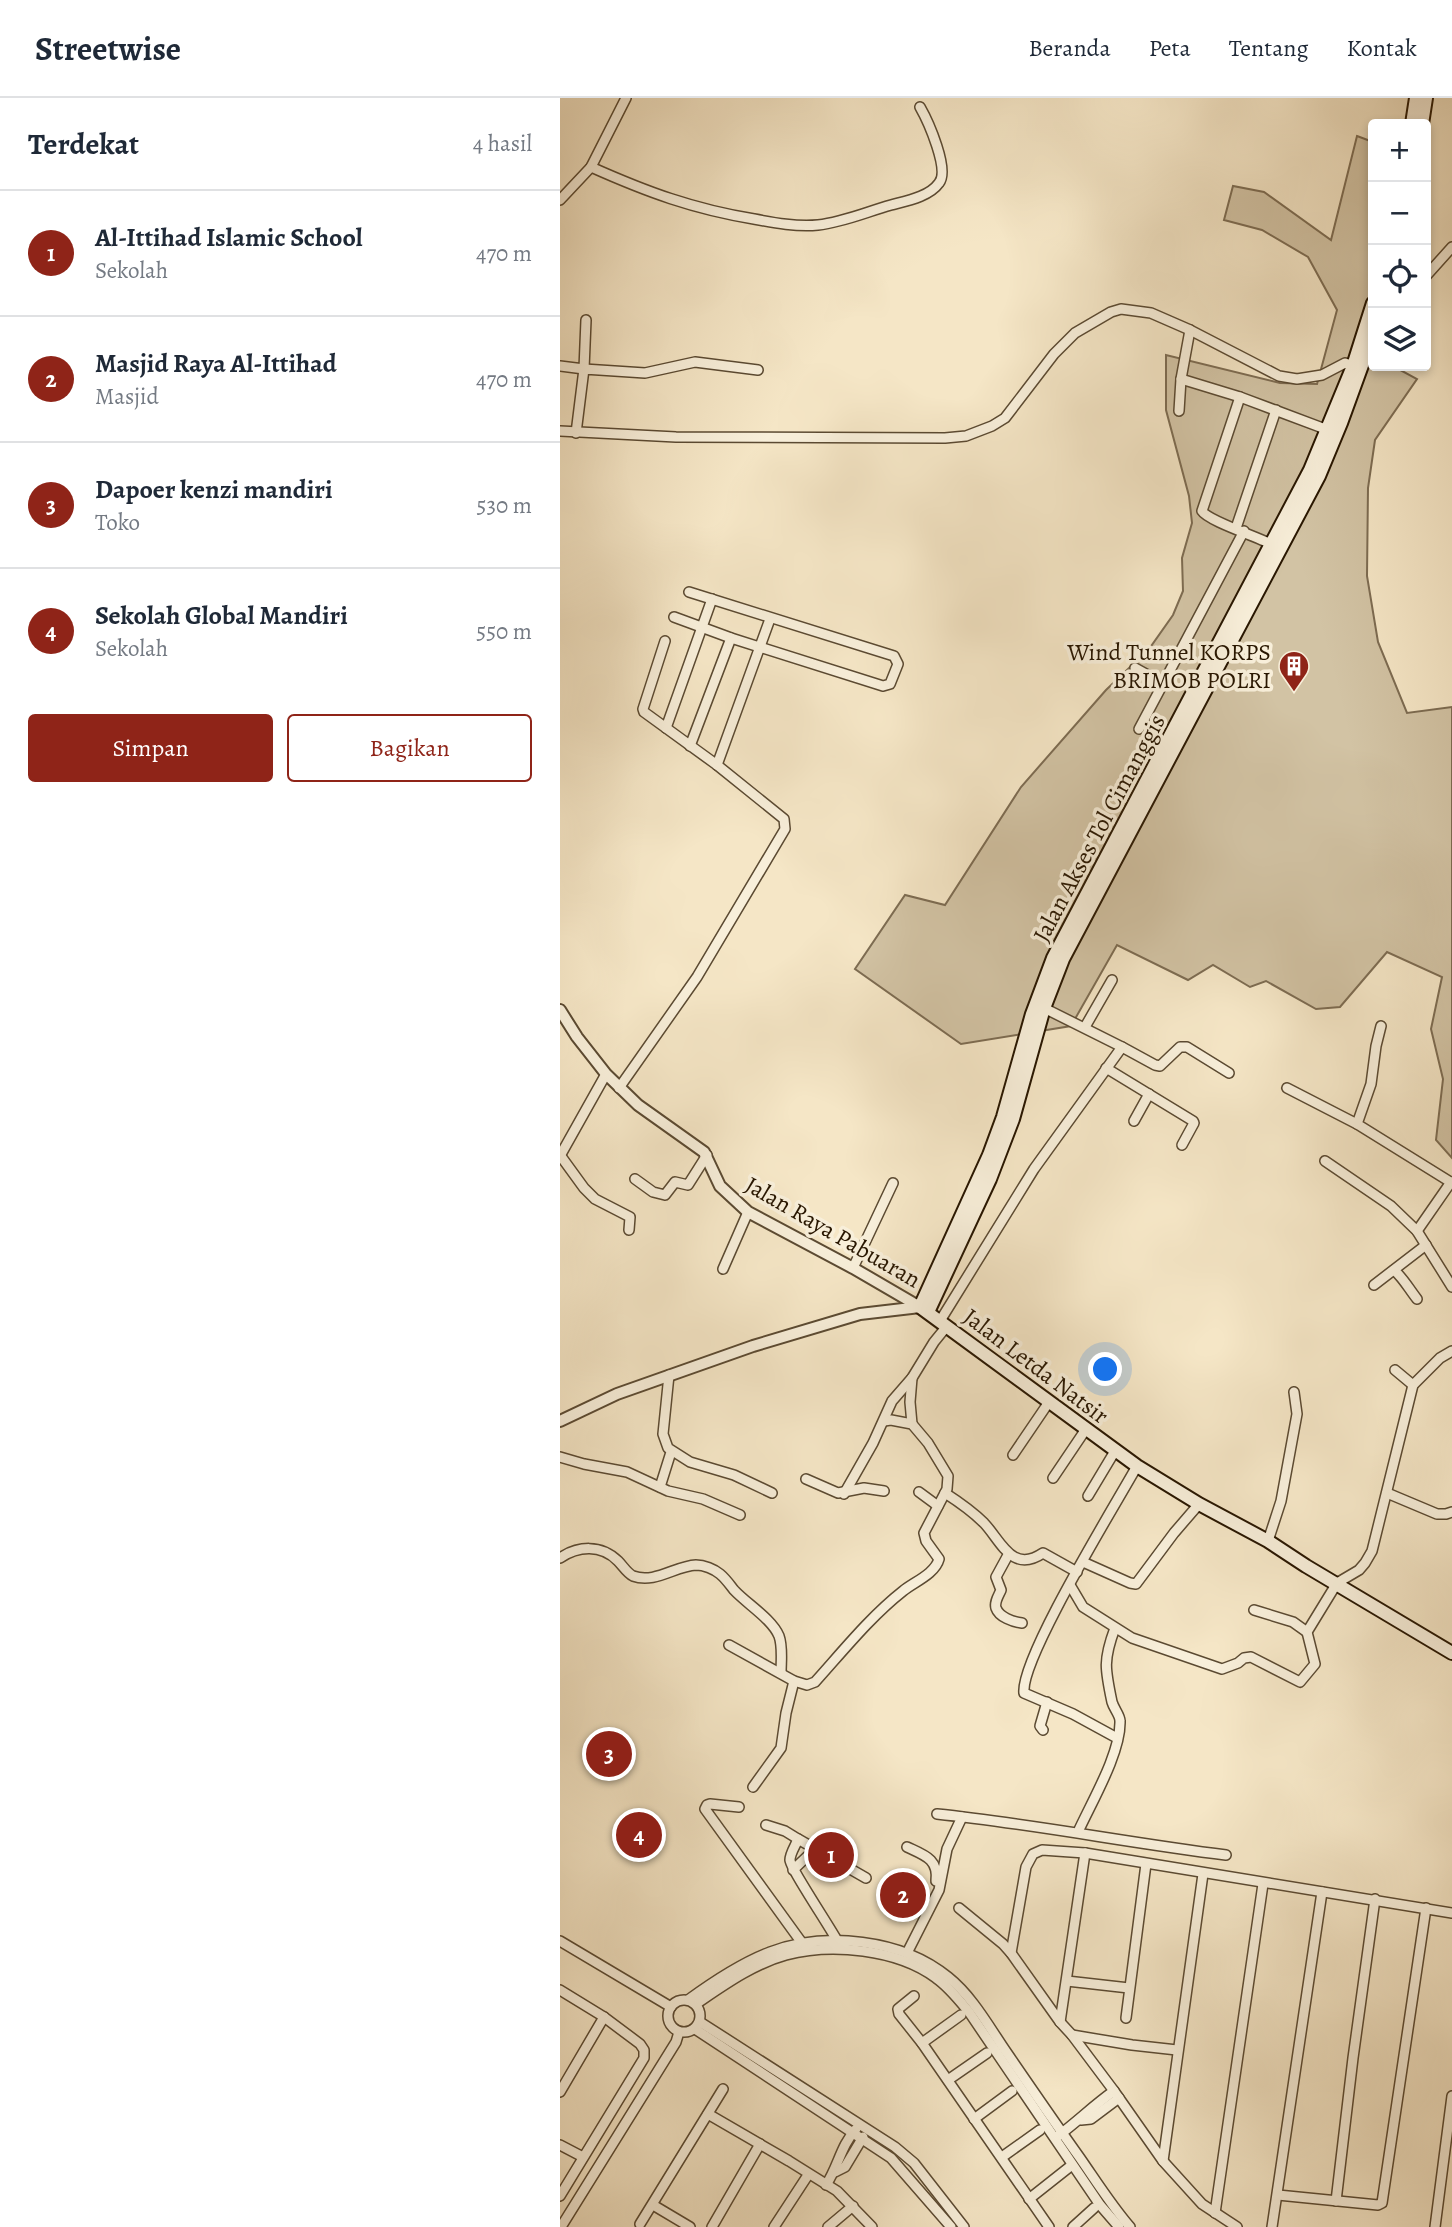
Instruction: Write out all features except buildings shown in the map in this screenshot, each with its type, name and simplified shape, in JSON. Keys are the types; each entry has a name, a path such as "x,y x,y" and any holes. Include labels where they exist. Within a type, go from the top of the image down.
{"main road":[{"path":"1413,119 1416,98"},
{"path":"1423,119 1426,98"},
{"name":"Jalan Akses Tol Cimanggis","path":"924,1310 1003,1117 1032,1014 1053,958 1276,547 1358,367 1368,328"},
{"path":"924,1310 994,1167 1013,1119 1044,1008 1063,959 1276,547 1319,476 1368,346"},
{"name":"Jalan Letda Natsir","path":"924,1310 1137,1466 1199,1504 1268,1541 1452,1653"}],"street":[{"path":"560,200 591,167 626,98"},
{"path":"591,167 654,195 722,214 791,225 836,222 856,218 925,194 940,183 942,177 939,153 920,107"},
{"path":"1431,270 1452,247"},
{"path":"560,431 676,438 966,436 1004,418 1054,354 1075,333 1121,309 1152,313 1279,376 1297,379 1322,376 1345,363 1358,367"},
{"path":"576,433 584,369 586,320"},
{"path":"1179,411 1181,379 1190,330"},
{"path":"560,366 645,373 695,362 758,370"},
{"path":"1181,379 1240,397 1328,430"},
{"path":"1240,397 1202,512 1206,517 1276,547"},
{"path":"1139,729 1240,530 1276,410"},
{"path":"674,617 883,686 890,684 898,664 894,656 689,592"},
{"path":"666,728 712,599"},
{"path":"717,765 770,619"},
{"path":"690,746 731,638"},
{"path":"619,1088 697,976 785,829 784,819 643,709 665,640"},
{"path":"1135,668 1164,684"},
{"path":"1085,1027 1112,980"},
{"path":"1044,1008 1155,1065 1160,1066 1181,1047 1187,1047 1229,1073"},
{"name":"Jalan Raya Pabuaran","path":"560,1010 576,1037 619,1088 646,1111 700,1148 720,1186 748,1212 853,1268 924,1310"},
{"path":"1357,1124 1371,1084 1381,1026"},
{"path":"844,1494 892,1401 912,1378 1034,1169 1122,1047"},
{"path":"1106,1068 1195,1124 1182,1145"},
{"path":"606,1074 560,1156 595,1199 630,1217 629,1230"},
{"path":"1287,1088 1357,1124 1451,1182 1417,1231"},
{"path":"1134,1121 1149,1094"},
{"path":"635,1178 653,1192 665,1195 676,1182 688,1185 706,1155"},
{"path":"1325,1161 1391,1206 1417,1231 1452,1287"},
{"path":"853,1268 893,1184"},
{"path":"723,1269 748,1212"},
{"path":"1374,1285 1426,1245"},
{"path":"1394,1270 1406,1282 1417,1300"},
{"path":"560,1421 617,1394 669,1375 837,1320 860,1314 924,1310"},
{"path":"1307,1632 1337,1583 1359,1570 1372,1551 1413,1385 1440,1358 1452,1351"},
{"path":"1395,1370 1413,1385"},
{"path":"669,1375 663,1434 671,1452 701,1467 734,1475 772,1493"},
{"path":"729,1645 794,1681 807,1685 815,1682 890,1601 935,1568 939,1559 926,1541 924,1532 945,1493 948,1476 928,1443 912,1424 912,1378"},
{"path":"1268,1541 1281,1500 1297,1414 1294,1392"},
{"path":"1013,1455 1049,1402"},
{"path":"884,1421 912,1424"},
{"path":"1054,1478 1086,1429"},
{"path":"1088,1496 1115,1451"},
{"path":"660,1487 671,1452"},
{"path":"560,1457 621,1470 668,1491 715,1504 740,1515"},
{"path":"1117,1738 1024,1693 1023,1684 1042,1639 1070,1585 1137,1466"},
{"path":"806,1479 844,1494 860,1488 884,1491"},
{"path":"919,1492 938,1506"},
{"path":"945,1493 984,1523 1008,1555 1019,1559 1035,1558 1042,1553 1077,1572"},
{"path":"1387,1493 1437,1514 1452,1512"},
{"path":"1083,1562 1130,1584 1136,1584 1199,1504"},
{"path":"560,1558 570,1551 589,1548 605,1552 617,1559 632,1576 653,1578 695,1565 712,1569 774,1627 780,1637 781,1673"},
{"path":"1008,1555 996,1577 1001,1590 995,1603 996,1608 1014,1622 1022,1623"},
{"path":"1070,1585 1083,1607 1132,1637 1222,1669 1251,1657 1300,1682 1315,1664 1307,1632 1293,1622 1254,1610"},
{"path":"1077,1832 1110,1764 1117,1738 1120,1720 1113,1706 1105,1661 1115,1628"},
{"path":"753,1787 781,1748 794,1681"},
{"path":"1043,1730 1040,1726 1041,1718 1047,1702"},
{"path":"739,1807 710,1804 705,1808 802,1943"},
{"path":"937,1814 1226,1855"},
{"path":"904,1952 939,1890 947,1849 962,1817"},
{"path":"766,1825 785,1831 866,1878"},
{"path":"798,1839 790,1859 793,1870 839,1945"},
{"path":"904,1952 936,1884 937,1873 928,1856 906,1847"},
{"path":"793,1870 816,1848"},
{"path":"1011,1952 1026,1867 1033,1854 1042,1850 1085,1853 1452,1913"},
{"path":"1060,2022 1085,1853"},
{"path":"1126,2018 1146,1864"},
{"path":"1163,2161 1202,1874"},
{"path":"1215,2213 1263,1884"},
{"path":"1272,2227 1322,1892"},
{"path":"1336,2201 1375,1899"},
{"path":"959,1908 1011,1952 1163,2161 1194,2196 1237,2227"},
{"path":"1278,2195 1378,2205 1383,2198 1426,1908"},
{"path":"560,1941 671,2007"},
{"path":"692,2002 722,1976 770,1952 802,1943 839,1945 882,1955 923,1969 945,1985 969,2012 1058,2136 1130,2227"},
{"path":"692,2002 700,2011 698,2025 688,2033 679,2032 669,2023 668,2014 671,2007 679,2001 692,2002 737,1977 785,1956 839,1945 868,1943 904,1952 948,1977 974,2005 1058,2136 1072,2165 1119,2227"},
{"path":"1068,1981 1129,1988"},
{"path":"560,1990 604,2017 644,2050 644,2058 560,2196"},
{"path":"914,1996 898,2009 898,2012 1049,2227"},
{"path":"922,2043 961,2015"},
{"path":"560,2092 604,2017"},
{"path":"698,2025 895,2147 914,2163 964,2227"},
{"path":"698,2025 891,2158 951,2227"},
{"path":"564,2224 676,2042 679,2032"},
{"path":"1072,2035 1177,2050"},
{"path":"948,2080 988,2053"},
{"path":"640,2224 723,2089"},
{"path":"974,2119 1012,2091"},
{"path":"1058,2136 1081,2120 1086,2111 1116,2095"},
{"path":"1435,2227 1452,2095"},
{"path":"708,2114 826,2185 853,2206 872,2227"},
{"path":"835,2172 836,2160 852,2133 863,2127"},
{"path":"826,2185 835,2172 845,2167 861,2139 863,2127"},
{"path":"1002,2157 1040,2130"},
{"path":"712,2227 760,2144"},
{"path":"560,2145 583,2157"},
{"path":"1029,2199 1072,2165"},
{"path":"774,2227 808,2175"},
{"path":"653,2205 690,2227"},
{"path":"828,2227 853,2206"},
{"path":"1073,2227 1094,2208"}],"shaded area":[{"path":"1357,136 1368,140 1368,371 1402,371 1417,379 1375,440 1368,488 1367,576 1378,642 1407,713 1452,707 1452,1158 1436,1140 1443,1079 1431,1029 1442,977 1387,952 1340,1007 1316,1009 1266,981 1250,987 1213,965 1188,980 1117,945 1071,1026 961,1044 855,969 905,895 945,905 1021,787 1106,690 1149,649 1173,615 1183,591 1182,558 1192,523 1189,496 1166,410 1166,355 1280,383 1317,384 1337,310 1308,257 1262,230 1224,220 1233,186 1264,192 1331,240"}],"place":[{"name":"Wind Tunnel KORPS BRIMOB POLRI","path":"1294,693"},
{"name":"Dapoer kenzi mandiri","path":"609,1754"},
{"name":"Sekolah Global Mandiri","path":"639,1835"},
{"name":"Al-Ittihad Islamic School","path":"831,1855"},
{"name":"Masjid Raya Al-Ittihad","path":"903,1895"}]}
